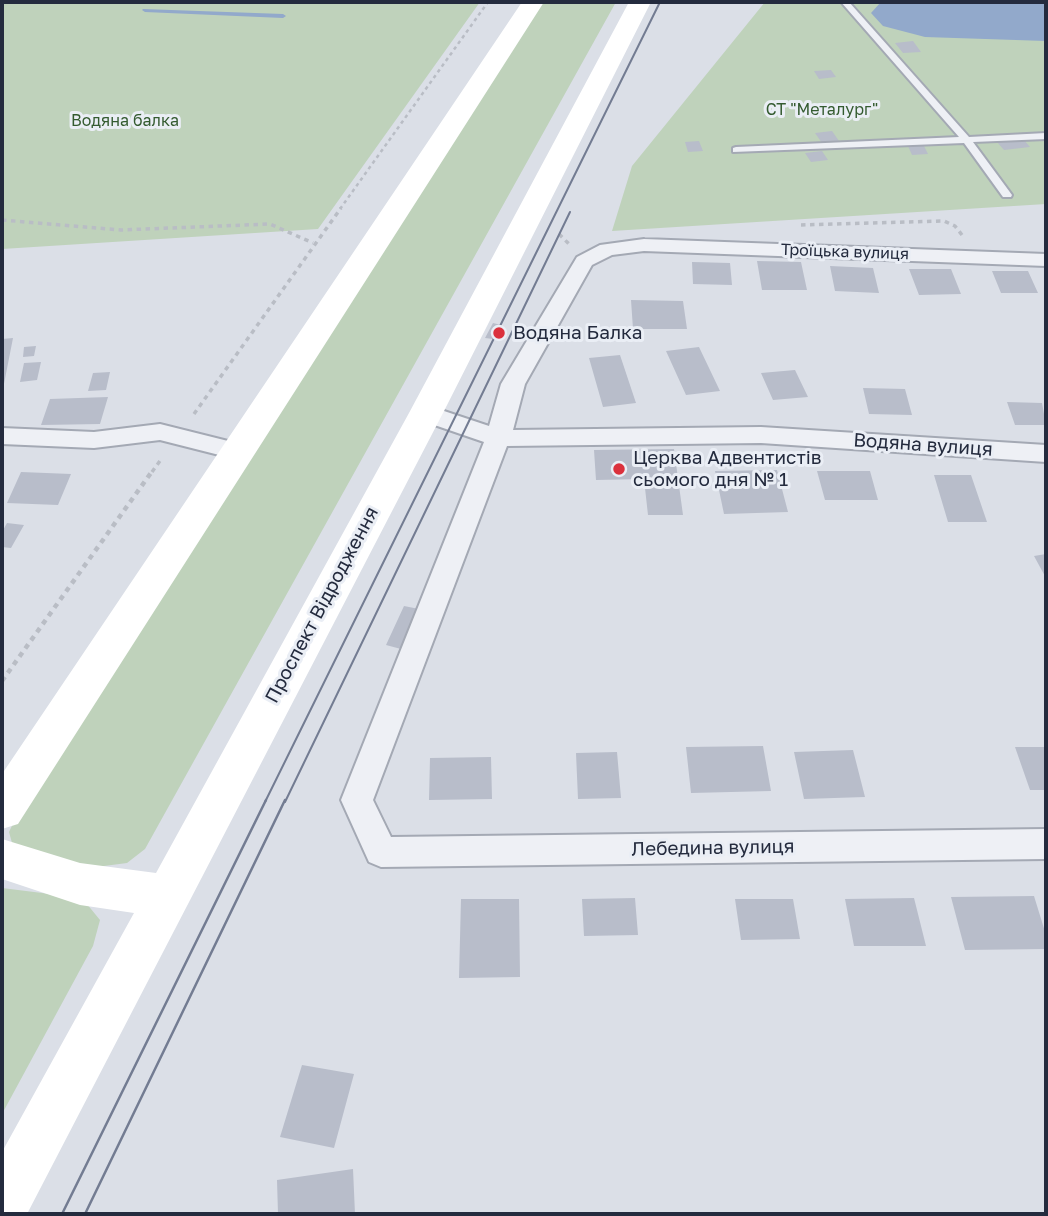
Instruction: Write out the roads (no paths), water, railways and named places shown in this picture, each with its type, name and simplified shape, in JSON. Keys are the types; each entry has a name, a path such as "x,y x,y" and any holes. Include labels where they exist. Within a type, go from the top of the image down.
{"main road":[{"path":"2,810 533,2"},
{"name":"Проспект Відродження","path":"2,1206 426,413 640,2"},
{"path":"2,859 80,884 166,896"}],"street":[{"name":"Троїцька вулиця","path":"381,852 357,800 498,438 513,384 584,261 607,249 644,244 1046,260"},
{"name":"Водяна вулиця","path":"426,413 498,438 761,435 1046,454"},
{"path":"2,436 94,440 160,432 239,453"},
{"name":"Лебедина вулиця","path":"381,852 1046,844"}],"lane":[{"path":"845,2 967,140 1007,195"},
{"path":"736,150 1046,136"}],"water":[{"path":"881,2 1046,2 1046,41 925,37 883,26 871,13"}],"waterway":[{"path":"145,10 283,16"}],"tram line":[{"path":"265,802 660,2"},
{"path":"285,802 570,212"},
{"path":"62,1214 266,800"},
{"path":"85,1214 285,800"}],"place":[{"name":"Водяна Балка","path":"499,333"},
{"name":"Церква Адвентистів сьомого дня № 1","path":"619,469"}],"park label":[{"name":"СТ \"Металург\"","path":"822,110"},
{"name":"Водяна балка","path":"125,121"}]}
